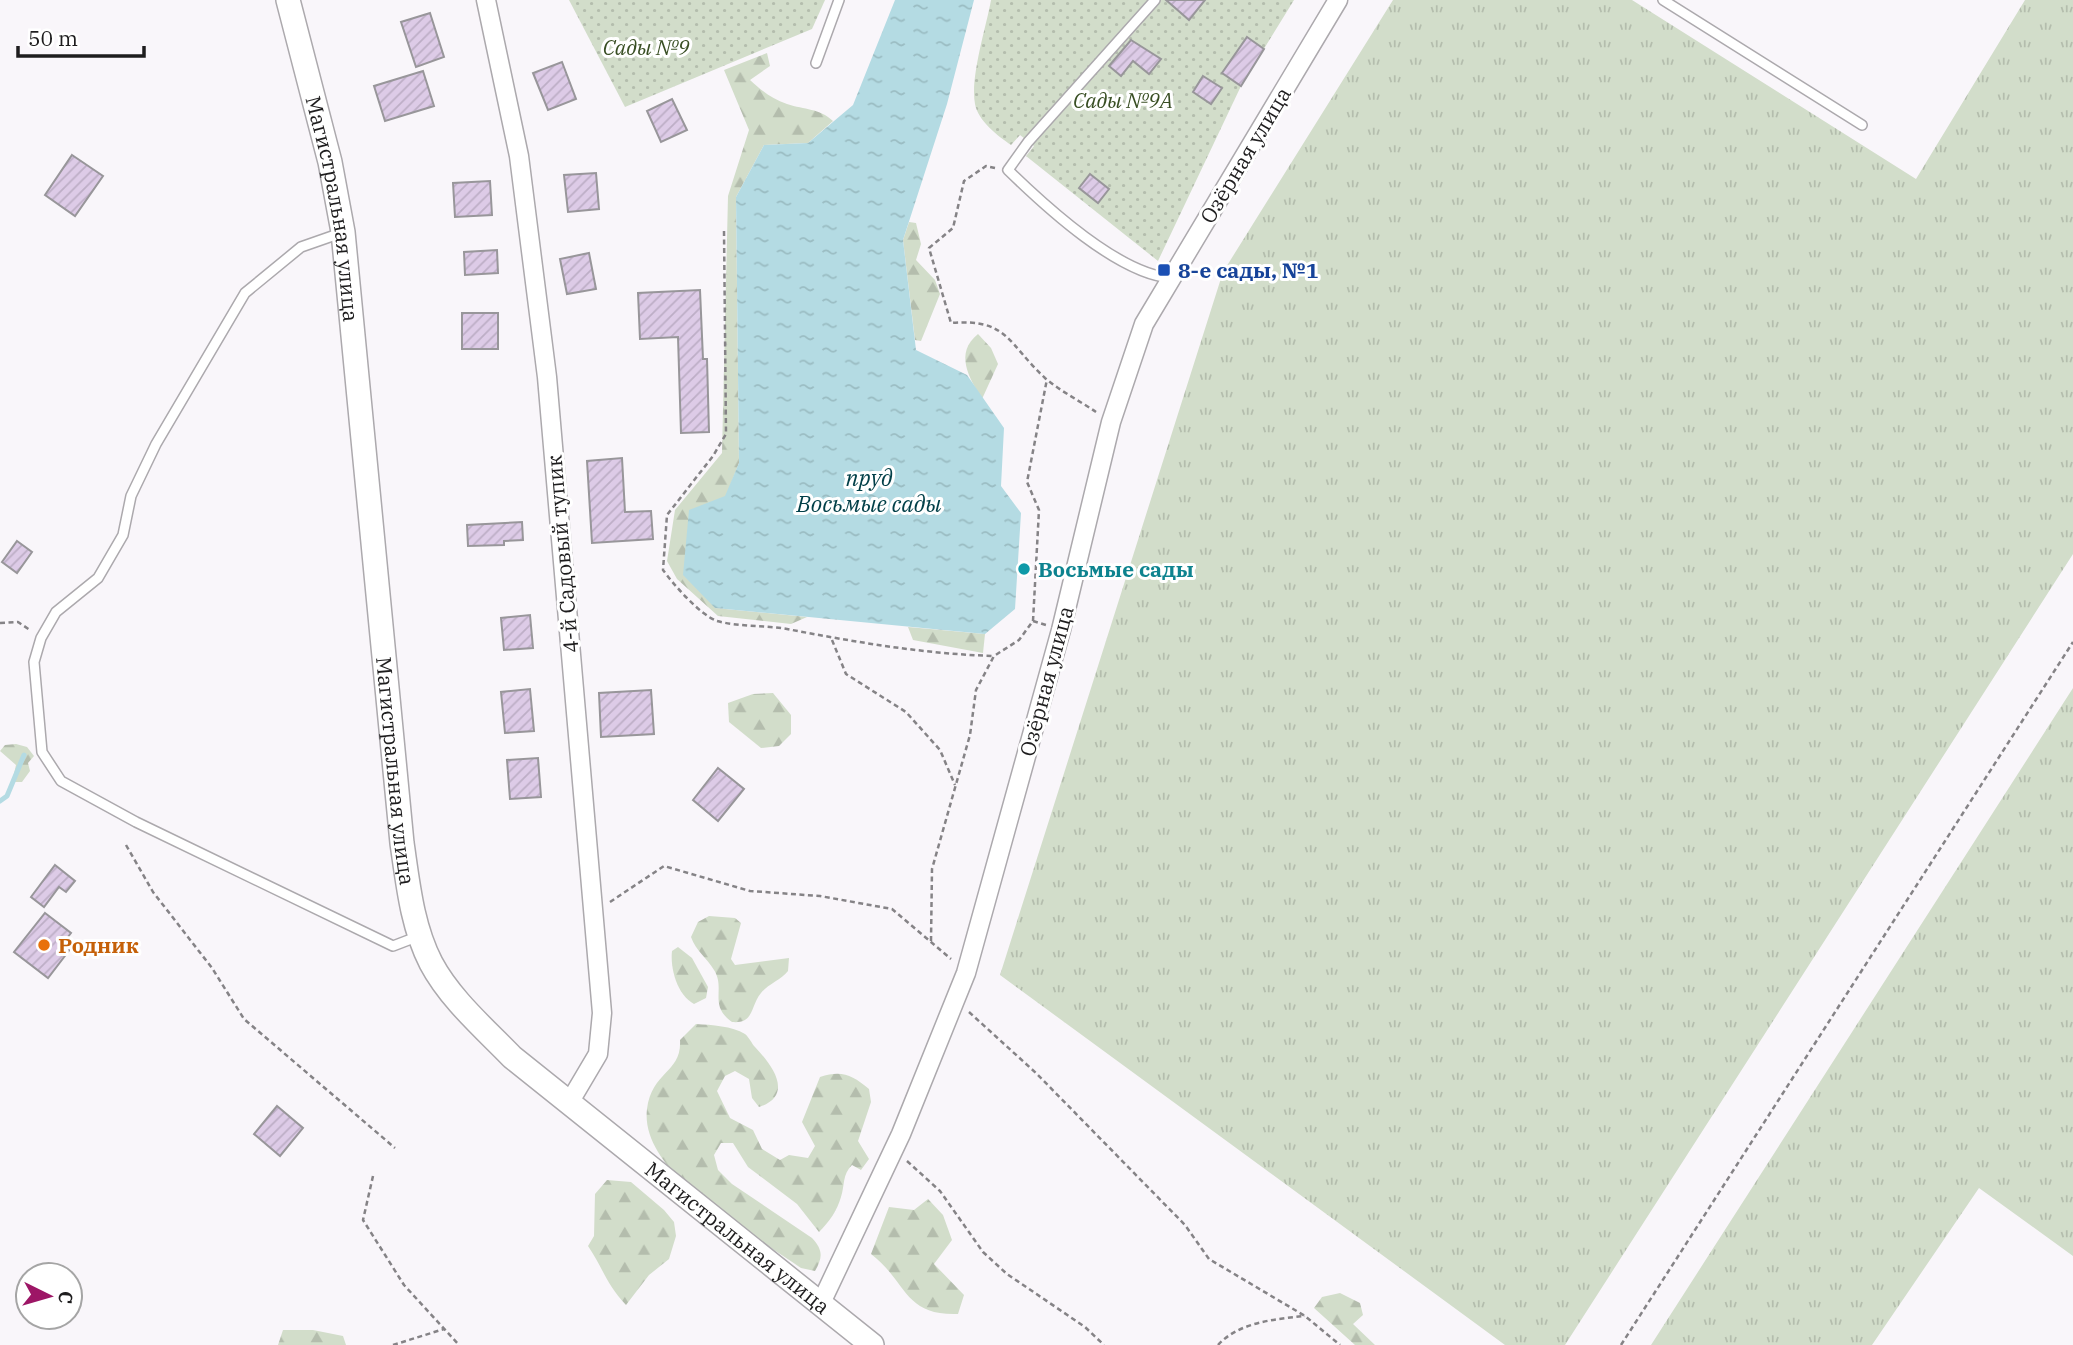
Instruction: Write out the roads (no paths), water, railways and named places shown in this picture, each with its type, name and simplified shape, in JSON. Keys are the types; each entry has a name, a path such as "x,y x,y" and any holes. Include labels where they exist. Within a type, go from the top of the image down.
{"street":[{"name":"Магистральная улица","path":"288,0 330,162 343,232 402,843 410,904 419,936 432,965 463,1006 512,1057 872,1345"},
{"name":"4-й Садовый тупик","path":"486,0 519,156 547,377 602,1013 598,1054 569,1103"},
{"name":"Озёрная улица","path":"821,1303 901,1134 966,973 1061,630 1111,422 1144,324 1338,0"}],"lane":[{"path":"816,63 839,0"},
{"path":"1155,0 1028,142 1008,170 1038,199 1124,264 1152,277 1172,278"},
{"path":"1663,0 1862,125"},
{"path":"343,232 301,247 245,293 156,444 131,496 123,535 98,578 56,612 41,638 34,662 42,752 61,782 135,822 393,946 419,936"}],"water":[{"name":"пруд Восьмые сады","path":"895,0 974,0 947,104 903,240 916,350 967,375 1004,428 1001,486 1021,513 1015,609 985,634 715,608 683,575 689,510 725,496 739,463 736,197 764,145 808,143 853,105"}],"waterway":[{"path":"0,801 7,796 24,755"}],"place":[{"name":"8-е сады, №1","path":"1164,270"},
{"name":"Восьмые сады","path":"1024,569"},
{"name":"Родник","path":"44,945"}],"park label":[{"name":"Сады №9","path":"646,47"},
{"name":"Сады №9А","path":"1123,100"}]}
